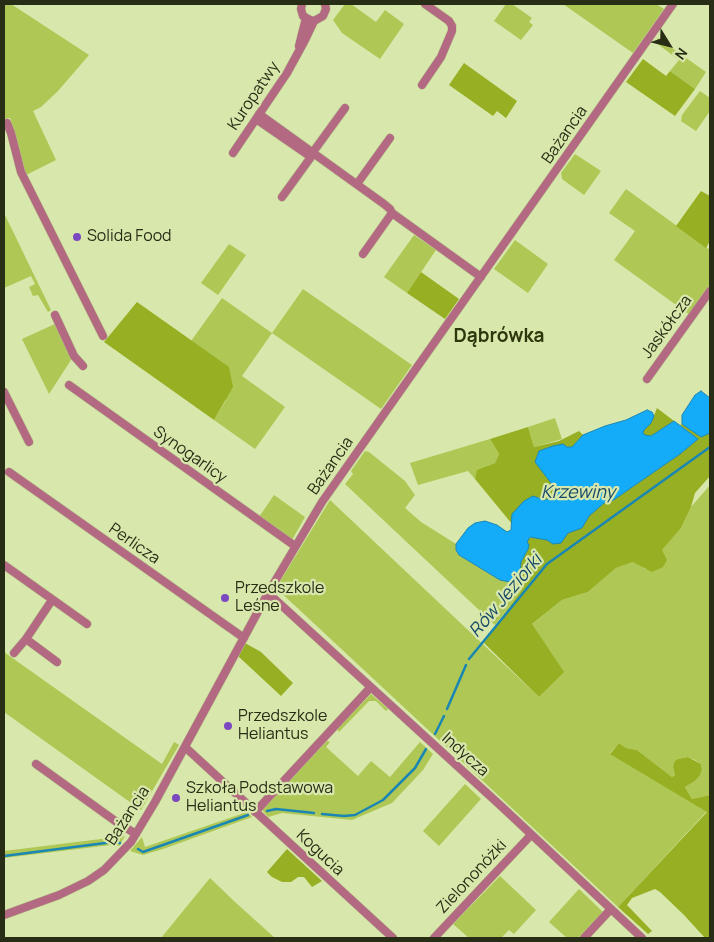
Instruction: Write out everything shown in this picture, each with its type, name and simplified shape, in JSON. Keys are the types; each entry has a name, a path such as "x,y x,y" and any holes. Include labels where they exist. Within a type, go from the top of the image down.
{"street":[{"path":"300,4 301,13 310,20 323,16 326,4"},
{"path":"422,85 441,56 452,31 449,21 425,4"},
{"name":"Bażancia","path":"4,915 88,882 124,851 136,834 185,747 268,593 329,492 674,4"},
{"name":"Kuropatwy","path":"233,154 297,54 310,20"},
{"path":"313,152 345,108"},
{"path":"258,116 313,152 390,209 392,213 481,276"},
{"path":"258,116 311,157 282,197"},
{"path":"7,122 21,172 103,336"},
{"path":"357,184 390,138"},
{"path":"363,254 392,213"},
{"name":"Jaskółcza","path":"647,379 710,291"},
{"path":"55,315 74,356 83,366"},
{"name":"Synogarlicy","path":"69,385 295,546"},
{"path":"4,392 29,442"},
{"name":"Perlicza","path":"9,472 244,638"},
{"path":"4,565 86,624"},
{"name":"Indycza","path":"268,593 642,938"},
{"path":"14,653 26,639 52,600"},
{"path":"26,639 57,662"},
{"path":"255,812 370,688"},
{"name":"Kogucia","path":"185,747 393,938"},
{"path":"36,764 136,834"},
{"name":"Zielononóżki","path":"434,938 531,835"},
{"path":"584,938 611,909"}],"green space":[{"path":"4,4 11,4 89,55 58,91 41,107 33,111 56,160 26,175 10,118 4,119"},
{"path":"345,4 351,4 376,22 385,10 404,24 380,59 342,33 333,20"},
{"path":"506,4 512,4 532,18 529,22 533,25 521,40 494,21"},
{"path":"563,4 656,4 664,9 633,53"},
{"path":"658,38 706,72 695,89 670,71 679,60 655,42"},
{"path":"643,59 666,76 670,71 695,89 675,116 626,82"},
{"path":"464,63 517,101 506,118 497,111 493,116 449,85"},
{"path":"700,91 710,98 710,111 696,131 681,121 682,115"},
{"path":"575,154 601,171 584,195 562,179 561,173"},
{"path":"626,189 710,250 710,287 690,315 614,260 635,231 609,213"},
{"path":"701,191 710,196 710,241 706,248 676,226"},
{"path":"5,215 51,310 48,312 38,295 33,296 29,287 35,284 31,276 4,288"},
{"path":"414,235 436,250 407,293 384,277"},
{"path":"515,240 548,264 528,293 494,269"},
{"path":"229,244 246,255 218,295 201,283"},
{"path":"421,272 459,299 445,319 407,293"},
{"path":"303,289 412,365 381,409 272,333"},
{"path":"222,298 272,333 242,376 285,407 255,449 214,420 226,400 191,341"},
{"path":"137,302 229,367 233,387 214,420 104,342"},
{"path":"57,323 71,353 71,360 49,394 22,339"},
{"path":"657,408 674,421 651,436 645,435 643,434 644,430 651,423"},
{"path":"555,418 562,439 534,447 528,427"},
{"path":"682,424 701,437 710,433 710,476 695,493 681,528 662,550 667,560 663,567 652,572 633,562 616,568 588,592 562,600 532,624 564,672 539,697 483,642 524,587 517,582 520,575 521,562 528,549 526,543 528,539 532,537 547,540 553,544 568,533 582,528 589,516 604,503 612,501 680,454 698,439 680,425"},
{"path":"528,427 534,447 559,441 579,431 583,435 572,447 553,446 539,451 535,462 551,483 554,490 553,495 544,500 538,497 512,524 475,479 477,470 495,463 499,454 490,439"},
{"path":"490,439 499,454 495,463 478,470 475,479 468,471 418,485 410,463"},
{"path":"365,451 369,452 405,481 415,495 405,508 421,522 456,544 456,551 459,555 500,580 517,582 524,587 495,625 345,484 353,474 351,471"},
{"path":"710,485 710,795 692,799 685,787 695,781 702,769 701,764 688,757 678,759 673,767 675,775 672,777 637,750 626,748 619,743 610,753 707,811 618,907 276,588 330,500 539,697 563,672 531,625 562,600 588,592 616,568 633,562 640,564 645,569 681,528 691,507"},
{"path":"274,495 305,517 292,540 259,517"},
{"path":"245,643 261,652 293,683 281,696 238,656"},
{"path":"4,652 162,764 174,742 179,745 141,810 4,712"},
{"path":"371,694 388,709 386,711 376,701 369,701 339,732 337,729"},
{"path":"327,741 330,742 326,747 358,776 371,761 390,777 420,742 433,754 423,770 392,803 352,820 282,813 268,817 263,808"},
{"path":"619,743 626,748 637,750 672,777 675,775 673,767 675,761 678,759 688,757 701,764 700,775 695,781 685,787 692,799 710,795 710,938 705,938 684,915 655,889 632,898 627,905 652,931 648,934 618,907 707,812 610,754"},
{"path":"465,784 481,799 439,846 423,831"},
{"path":"247,812 252,817 163,849 143,855 130,851 142,837 145,847"},
{"path":"125,836 119,846 111,845 4,858 4,851"},
{"path":"287,849 322,881 312,887 304,877 298,877 291,882 282,882 272,877 267,872"},
{"path":"500,876 536,910 514,934 509,930 501,938 469,938 453,924"},
{"path":"210,878 235,902 275,938 161,938"},
{"path":"579,889 603,912 578,938 567,938 549,922"}],"water":[{"path":"701,391 710,398 710,433 701,437 682,424 682,415 695,395"},
{"name":"Krzewiny","path":"647,410 652,412 654,416 651,423 644,430 643,433 645,435 651,436 674,421 698,439 680,454 612,501 604,503 589,516 582,528 568,533 561,543 553,544 547,540 530,537 527,542 529,545 528,549 521,562 520,575 517,582 500,580 459,555 456,550 456,544 468,528 475,523 485,521 497,525 507,532 511,530 512,514 524,501 533,496 544,500 553,495 554,490 551,483 535,462 539,451 563,444 567,447 572,447 583,435 626,420"}],"waterway":[{"name":"Rów Jeziorki","path":"469,659 547,564 710,447"},
{"name":"Rów Jeziorki","path":"447,709 466,665"},
{"name":"Rów Jeziorki","path":"435,734 444,716"},
{"name":"Rów Jeziorki","path":"322,814 355,815 383,800 415,768 426,749"},
{"name":"Rów Jeziorki","path":"267,811 276,809 314,813"},
{"name":"Rów Jeziorki","path":"138,849 143,852 248,815"},
{"name":"Rów Jeziorki","path":"4,856 113,842 120,843"}],"place":[{"name":"Solida Food","path":"77,237"},
{"name":"Przedszkole Leśne","path":"225,598"},
{"name":"Przedszkole Heliantus","path":"228,726"},
{"name":"Szkoła Podstawowa Heliantus","path":"176,798"}],"district":[{"name":"Dąbrówka","path":"499,337"}]}
